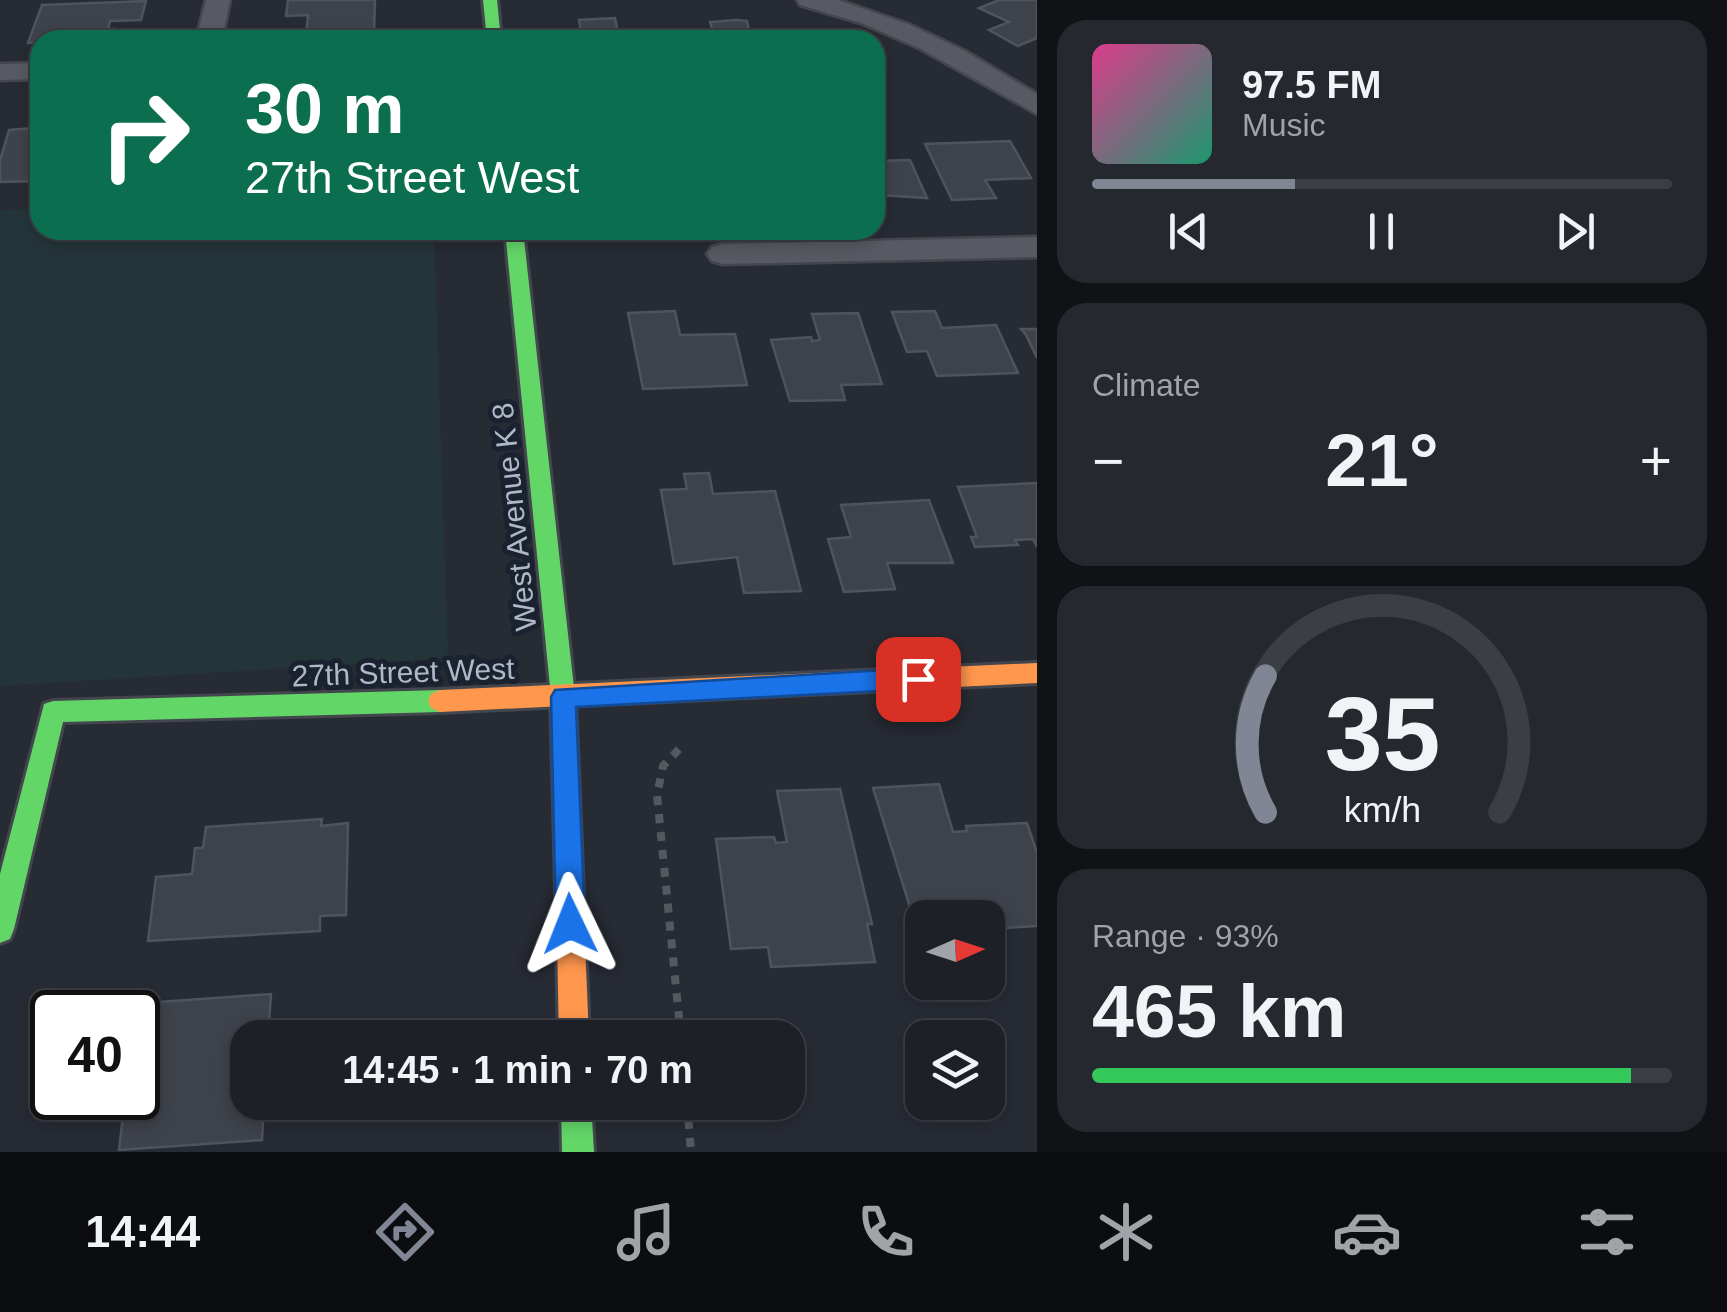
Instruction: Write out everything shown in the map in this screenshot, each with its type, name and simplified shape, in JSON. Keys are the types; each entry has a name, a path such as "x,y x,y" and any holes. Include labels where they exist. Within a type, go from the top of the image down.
{"street":[{"path":"211,30 218,0"},
{"path":"490,0 493,30"},
{"path":"809,0 902,29 988,72 1037,106"},
{"path":"0,72 30,70"},
{"name":"West Avenue K 8","path":"515,240 563,697 573,1020"},
{"path":"723,254 1037,247"},
{"name":"27th Street West","path":"0,929 53,712 563,697 1037,673"},
{"path":"577,1120 578,1152"}],"path":[{"path":"679,1020 657,795 659,772 669,754 689,741"},
{"path":"688,1120 691,1152"}],"shaded area":[{"path":"30,209 30,240 434,240 448,658 0,686 0,210"}],"building":[{"path":"288,0 375,0 374,30 306,30 308,15 286,16"},
{"path":"999,0 1037,0 1037,38 1018,46 989,30 1009,22 979,8"},
{"path":"146,1 141,20 110,21 108,29 114,30 33,30 42,5"},
{"path":"615,18 618,30 581,30 579,20"},
{"path":"747,21 749,30 713,30 710,22"},
{"path":"30,128 30,181 0,182 0,160 9,130"},
{"path":"1010,141 1031,178 985,180 996,198 952,200 925,144"},
{"path":"910,160 927,198 885,195 885,161"},
{"path":"675,311 680,335 735,334 747,385 643,389 628,313"},
{"path":"935,311 942,328 996,325 1018,373 937,376 927,351 907,352 892,312"},
{"path":"858,313 882,384 841,385 845,400 790,401 771,340 820,340 812,314"},
{"path":"1021,329 1037,329 1037,358 1026,335"},
{"path":"709,473 713,494 775,491 801,591 744,593 737,557 674,564 661,490 687,489 684,474"},
{"path":"1037,483 1037,547 1033,539 1015,540 1018,545 975,547 971,537 977,537 958,487"},
{"path":"929,500 953,563 887,563 895,589 844,592 828,539 851,537 841,505"},
{"path":"939,784 953,832 967,831 966,826 1027,823 1037,853 1037,926 1005,928 1005,900 908,900 873,788"},
{"path":"840,789 872,924 867,924 875,962 771,967 768,947 731,949 716,839 774,837 776,843 787,842 777,791"},
{"path":"322,819 321,826 348,823 346,915 320,916 320,931 148,941 156,877 192,874 195,848 203,848 206,827"},
{"path":"271,994 269,1020 230,1020 230,1120 263,1120 262,1140 119,1150 122,1120 160,1120 160,1002"}],"traffic: fast":[{"path":"490,0 493,30"},
{"path":"515,240 563,697 568,845"},
{"path":"0,929 53,712 440,701"},
{"path":"577,1120 578,1152"}],"traffic: slow":[{"path":"440,701 1037,673"},
{"path":"568,845 573,1020"}],"route":[{"path":"570,924 563,697 918,679"}]}
